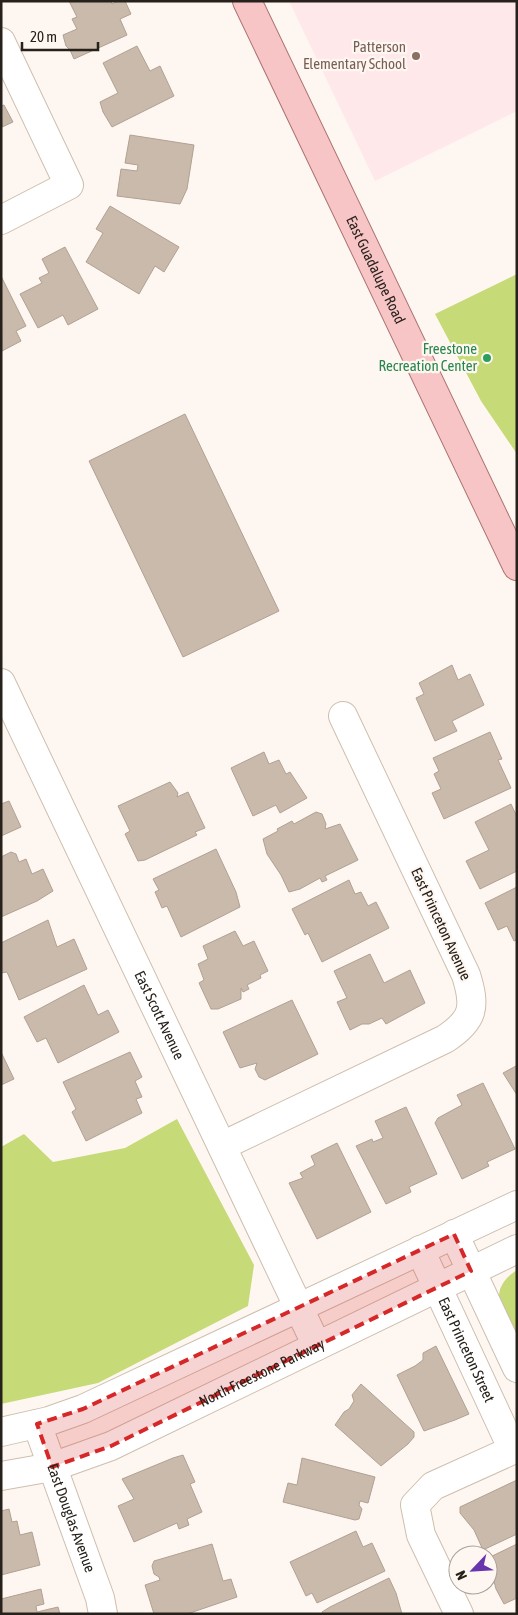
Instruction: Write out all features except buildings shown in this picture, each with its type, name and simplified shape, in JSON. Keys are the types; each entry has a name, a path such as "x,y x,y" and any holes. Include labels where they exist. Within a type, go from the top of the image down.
{"main road":[{"name":"East Guadalupe Road","path":"247,1 517,566"}],"street":[{"path":"1,42 69,185 1,220"},
{"name":"East Scott Avenue","path":"1,683 317,1346"},
{"name":"East Princeton Avenue","path":"222,1146 445,1039 457,1032 466,1023 471,1013 472,1001 466,975 342,716"},
{"path":"1,1432 37,1424 83,1410 517,1205"},
{"path":"454,1234 517,1368"},
{"name":"North Freestone Parkway","path":"1,1476 52,1467 111,1446 517,1249"},
{"name":"East Princeton Street","path":"420,1250 515,1449"},
{"name":"East Douglas Avenue","path":"37,1424 100,1598 103,1614"},
{"path":"459,1614 421,1535 415,1504 433,1486 515,1449"}],"highlighted area":[{"path":"454,1234 471,1271 111,1446 52,1467 37,1424 83,1409"}],"shaded area":[{"name":"Patterson Elementary School","path":"289,1 517,1 517,111 375,181"}],"green space":[{"name":"Freestone Recreation Center","path":"517,274 517,454 481,401 435,314"},
{"path":"177,1119 254,1265 248,1306 98,1383 1,1404 1,1147 24,1134 53,1162 125,1148"},
{"path":"517,1270 517,1342 503,1313 499,1295 501,1286"}],"place":[{"name":"Patterson Elementary School","path":"416,56"},
{"name":"Freestone Recreation Center","path":"487,358"}]}
